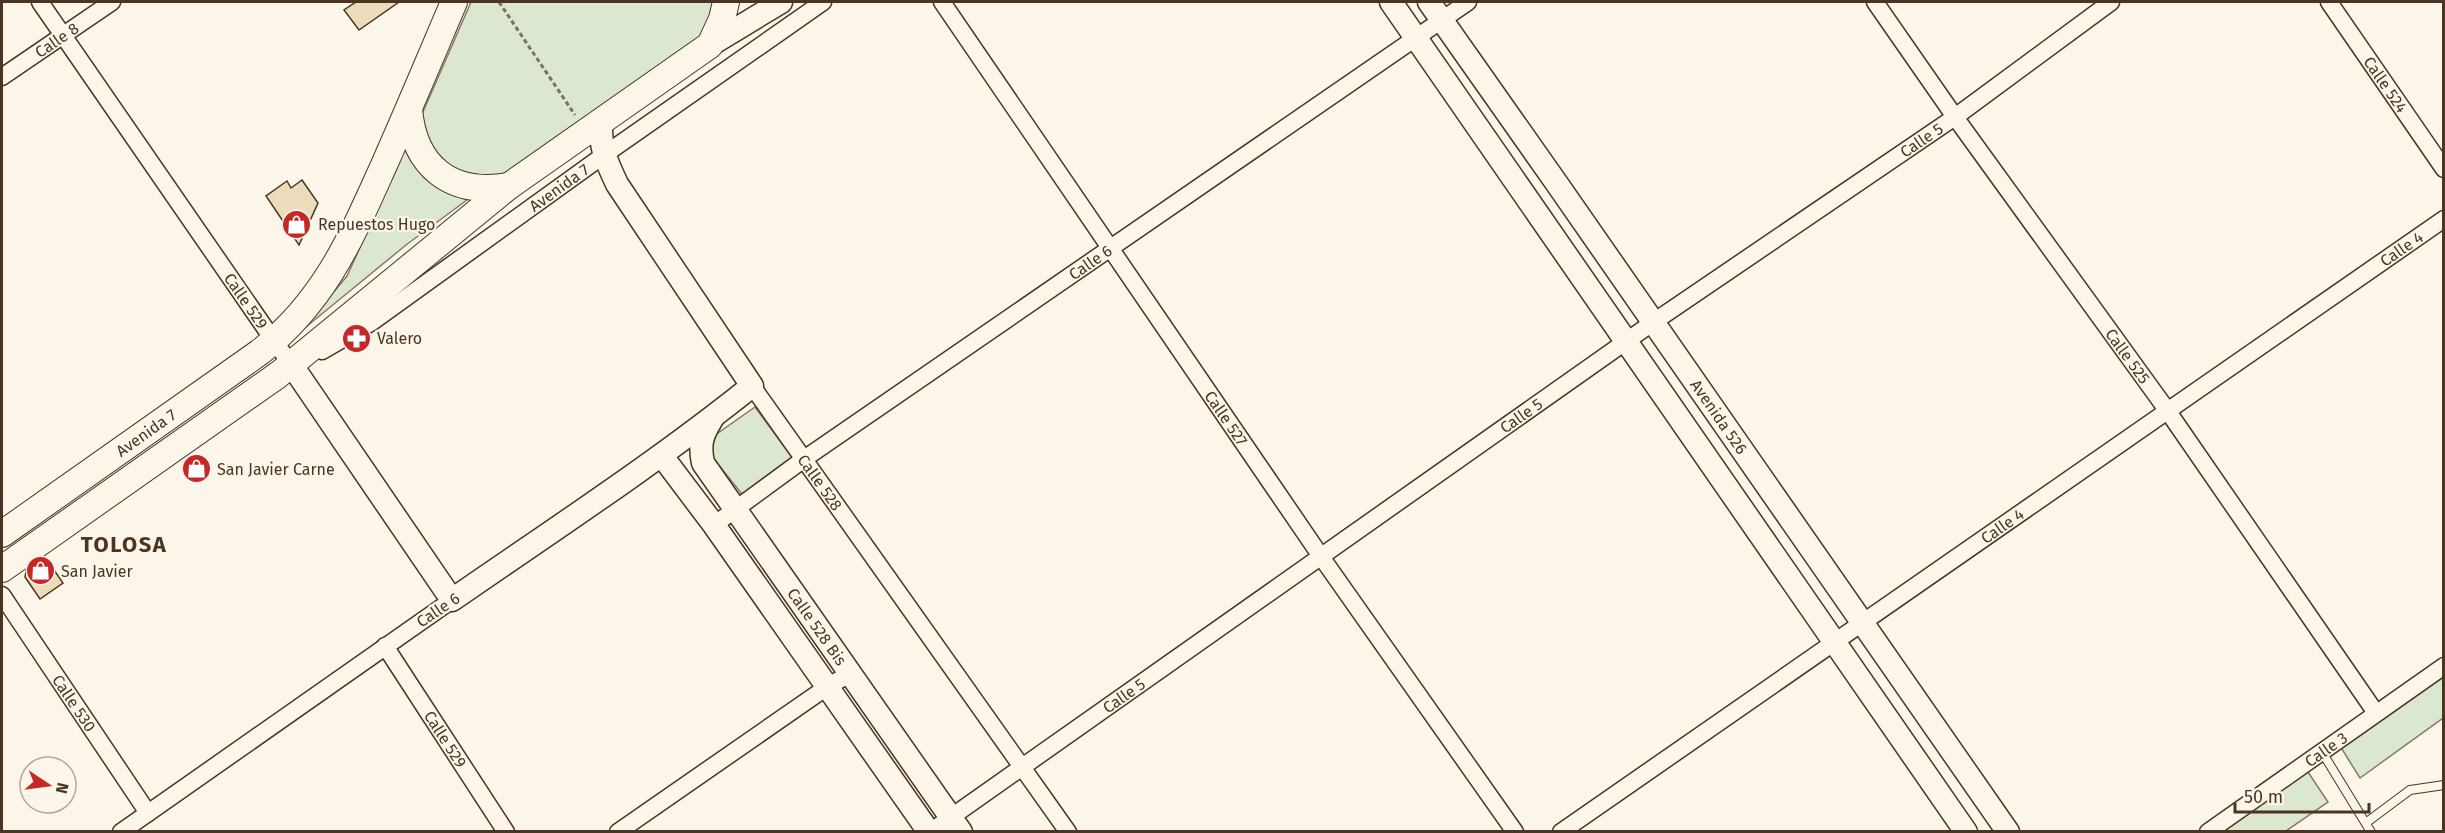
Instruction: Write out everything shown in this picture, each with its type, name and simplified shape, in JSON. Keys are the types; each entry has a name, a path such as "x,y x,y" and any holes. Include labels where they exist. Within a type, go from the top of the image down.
{"main road":[{"name":"Avenida 7","path":"2,534 274,341 289,327 338,264 409,109 454,2"},
{"path":"710,45 726,2"},
{"name":"Avenida 7","path":"2,569 291,364 509,186 710,45 781,2"},
{"name":"Avenida 526","path":"1391,2 1966,831"},
{"name":"Avenida 526","path":"1436,10 1655,321 1861,622 2008,831"},
{"path":"409,109 411,130 418,149 431,166 447,179 467,187 488,189 509,186"},
{"name":"Calle 528","path":"594,126 604,155 618,184 752,386"},
{"name":"Calle 529","path":"291,364 452,600"},
{"name":"Calle 6","path":"452,600 662,456 752,386"},
{"name":"Calle 528 Bis","path":"713,417 701,437 700,450 703,463 956,824"},
{"name":"Calle 528 Bis","path":"662,456 714,525 929,831"}],"street":[{"name":"Calle 529","path":"40,2 291,364"},
{"name":"Calle 8","path":"2,77 112,2"},
{"name":"Avenida 7","path":"291,364 312,356 372,322 604,155 823,2"},
{"name":"Calle 527","path":"942,2 1322,558 1515,831"},
{"name":"Calle 6","path":"714,525 804,459 1111,249 1416,36 1436,10 1468,2"},
{"name":"Calle 525","path":"1875,2 1955,117 2167,410 2376,713"},
{"name":"Calle 524","path":"2329,2 2444,169"},
{"name":"Calle 5","path":"929,831 956,824 1023,767 1655,321 1955,117 2107,3"},
{"name":"Calle 4","path":"1561,831 2444,219"},
{"name":"Calle 528","path":"752,386 1068,831"},
{"name":"Calle 530","path":"2,595 148,813"},
{"name":"Calle 6","path":"121,831 452,600"},
{"name":"Calle 529","path":"385,646 506,831"},
{"name":"Calle 3","path":"2208,831 2444,666"},
{"path":"618,831 827,687 851,673"}],"lane":[{"path":"2322,752 2371,831"},
{"path":"2367,822 2410,790 2444,785"}],"path":[{"path":"499,2 594,126"}],"green space":[{"path":"471,2 718,2 706,32 501,177 458,173 428,150 419,121"},
{"path":"407,144 475,194 406,245 301,331 347,276"},
{"path":"755,407 794,460 745,498 710,454 711,438"},
{"path":"2443,671 2443,718 2360,778 2340,746"},
{"path":"2306,769 2328,802 2286,831 2214,832"}],"building":[{"path":"356,2 399,2 359,30 344,10"},
{"name":"Repuestos Hugo","path":"302,180 318,203 299,245 266,196 287,181 291,188"},
{"name":"San Javier","path":"43,554 63,583 40,599 25,577 27,566"}],"place":[{"name":"Repuestos Hugo","path":"297,224"},
{"name":"Valero","path":"356,338"},
{"name":"San Javier Carne","path":"196,469"},
{"name":"San Javier","path":"40,571"}],"district":[{"name":"TOLOSA","path":"124,544"}]}
